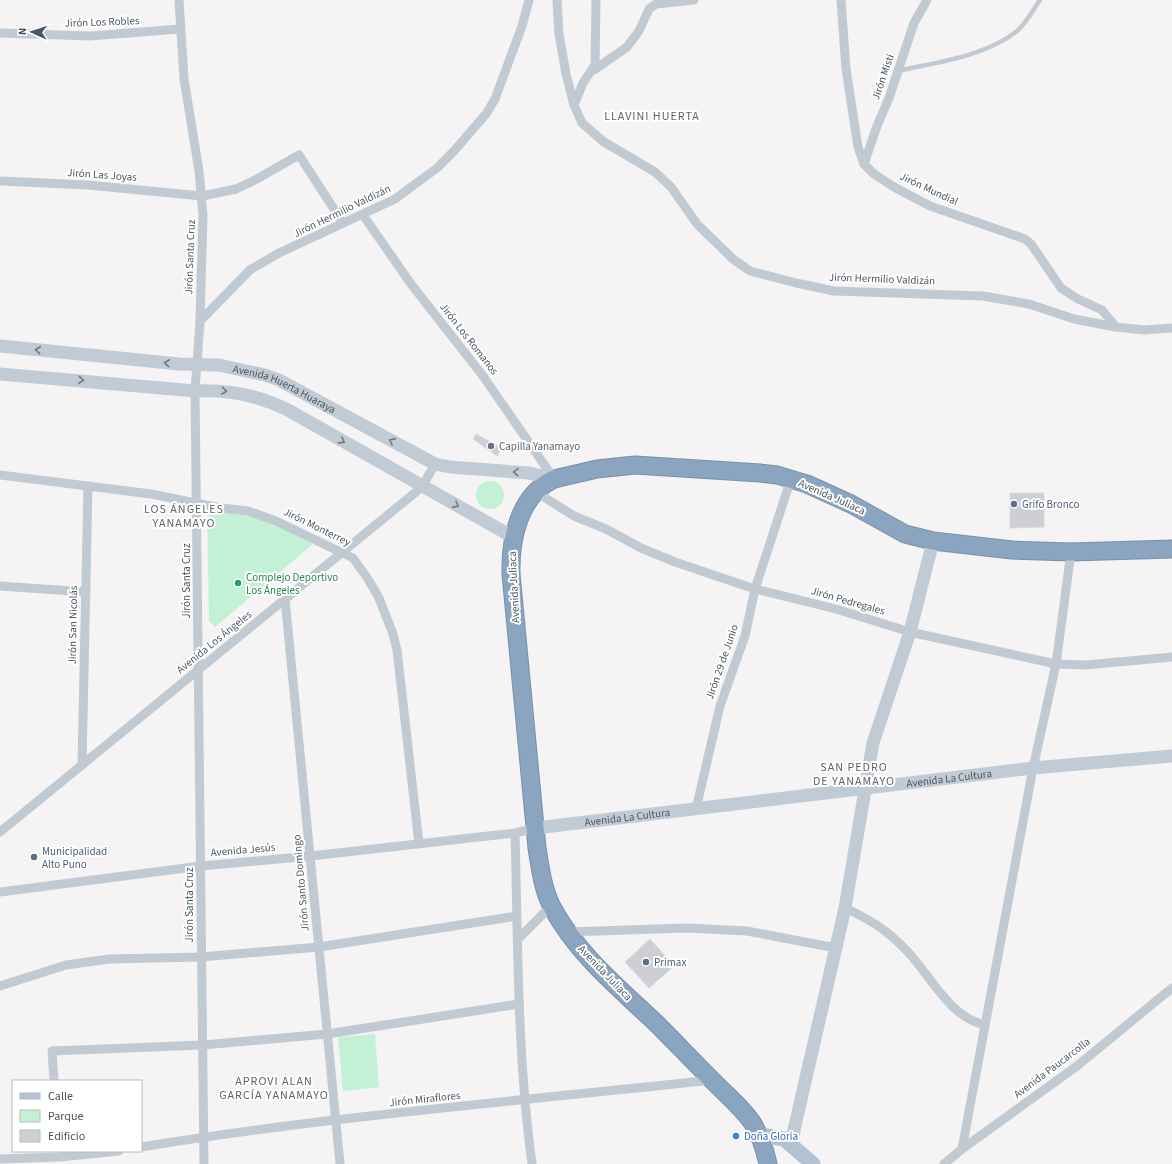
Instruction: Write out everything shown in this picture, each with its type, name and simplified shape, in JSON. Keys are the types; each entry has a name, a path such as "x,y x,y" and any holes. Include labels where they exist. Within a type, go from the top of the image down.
{"highway":[{"name":"Avenida Juliaca","path":"768,1164 760,1135 736,1102 711,1080 670,1037 599,970 568,932 551,906 540,866 510,574 513,537 522,513 536,492 546,483 554,479 609,467 635,465 747,472 791,479 851,504 905,534 933,541 1012,550 1071,552 1172,550"}],"main road":[{"path":"760,1135 777,1137 791,1143 813,1164"}],"street":[{"name":"Jirón Santa Cruz","path":"179,0 184,79 202,196 203,234 200,322 195,390 202,866 201,957 204,1164"},
{"name":"Jirón Hermilio Valdizán","path":"200,322 250,270 343,223 395,199 437,168 472,133 486,114 501,85 522,26 529,0"},
{"name":"Jirón Hermilio Valdizán","path":"557,0 561,52 574,105 582,123 594,135 655,172 671,187 697,224 734,259 750,271 806,286 834,291 983,296 1029,304 1074,319 1116,327 1144,330 1172,328"},
{"path":"594,70 596,0"},
{"path":"574,105 583,83 594,70 627,47 639,31 649,9 656,4 694,0"},
{"path":"841,0 847,77 858,147 864,164"},
{"name":"Jirón Misti","path":"864,164 914,23 927,0"},
{"name":"Jirón Los Robles","path":"0,33 90,36 180,29"},
{"name":"Jirón Las Joyas","path":"0,181 88,185 202,196 236,189 299,155 343,223"},
{"name":"Jirón Mundial","path":"864,164 874,174 894,187 930,206 1025,239 1031,244 1061,288 1078,299 1102,310 1116,327"},
{"name":"Jirón Los Romanos","path":"363,215 411,284 483,376 554,479"},
{"name":"Avenida Huerta Huaraya","path":"0,346 196,365 219,365 272,378 435,464 450,467 529,473 554,479"},
{"name":"Avenida Huerta Huaraya","path":"0,374 195,390 216,390 247,394 268,400 513,537"},
{"name":"Avenida Los Ángeles","path":"0,832 422,487 435,464"},
{"name":"Jirón Monterrey","path":"0,475 151,494 261,514 353,558 379,598 393,634 399,663 419,844"},
{"name":"Jirón 29 de Junio","path":"696,809 720,706 746,636 755,589 791,479"},
{"name":"Jirón San Nicolás","path":"82,765 88,486"},
{"name":"Jirón Pedregales","path":"536,492 558,508 641,548 675,562 755,589 836,609 910,632 1056,664 1086,665 1172,657"},
{"path":"791,1143 845,908 873,743 910,632 933,541"},
{"path":"962,1149 1033,768 1056,664 1071,552"},
{"path":"0,586 86,592"},
{"name":"Jirón Santo Domingo","path":"285,599 340,1164"},
{"name":"Avenida La Cultura","path":"536,828 865,790 1033,768 1172,756"},
{"name":"Avenida Jesús","path":"0,892 202,866 311,856 515,833 536,828"},
{"path":"515,833 519,1004 525,1101 532,1164"},
{"path":"518,939 551,906"},
{"path":"845,908 871,920 888,934 921,967 957,1011 969,1020 985,1025"},
{"path":"0,986 66,965 95,961 201,957 319,947 517,916"},
{"path":"568,932 687,928 747,931 836,948"},
{"name":"Avenida Paucarcolla","path":"944,1164 962,1149 1077,1066 1172,988"},
{"path":"54,1080 52,1051 203,1046 327,1034 519,1004"},
{"name":"Jirón Miraflores","path":"142,1147 204,1137 336,1120 711,1080"},
{"path":"0,1157 99,1152"}],"lane":[{"path":"898,71 959,57 996,44 1017,31 1040,0"}],"green space":[{"path":"490,481 500,485 504,495 500,505 490,509 480,505 476,495 480,485"},
{"name":"Complejo Deportivo Los Ángeles","path":"207,502 246,509 311,540 312,545 215,627 209,621"},
{"path":"375,1034 379,1087 343,1091 338,1037"}],"building":[{"name":"Capilla Yanamayo","path":"476,434 502,448 497,456 473,439"},
{"path":"1010,493 1044,493 1044,527 1010,528"},
{"path":"650,939 674,966 649,988 625,962"}],"place":[{"name":"Capilla Yanamayo","path":"491,446"},
{"name":"Grifo Bronco","path":"1014,504"},
{"name":"Complejo Deportivo Los Ángeles","path":"238,583"},
{"name":"Municipalidad Alto Puno","path":"34,857"},
{"name":"Primax","path":"646,962"},
{"name":"Doña Gloria","path":"736,1136"}],"district":[{"name":"LLAVINI HUERTA","path":"652,116"},
{"name":"LOS ÁNGELES YANAMAYO","path":"184,516"},
{"name":"SAN PEDRO DE YANAMAYO","path":"854,774"},
{"name":"APROVI ALAN GARCÍA YANAMAYO","path":"274,1088"}]}
